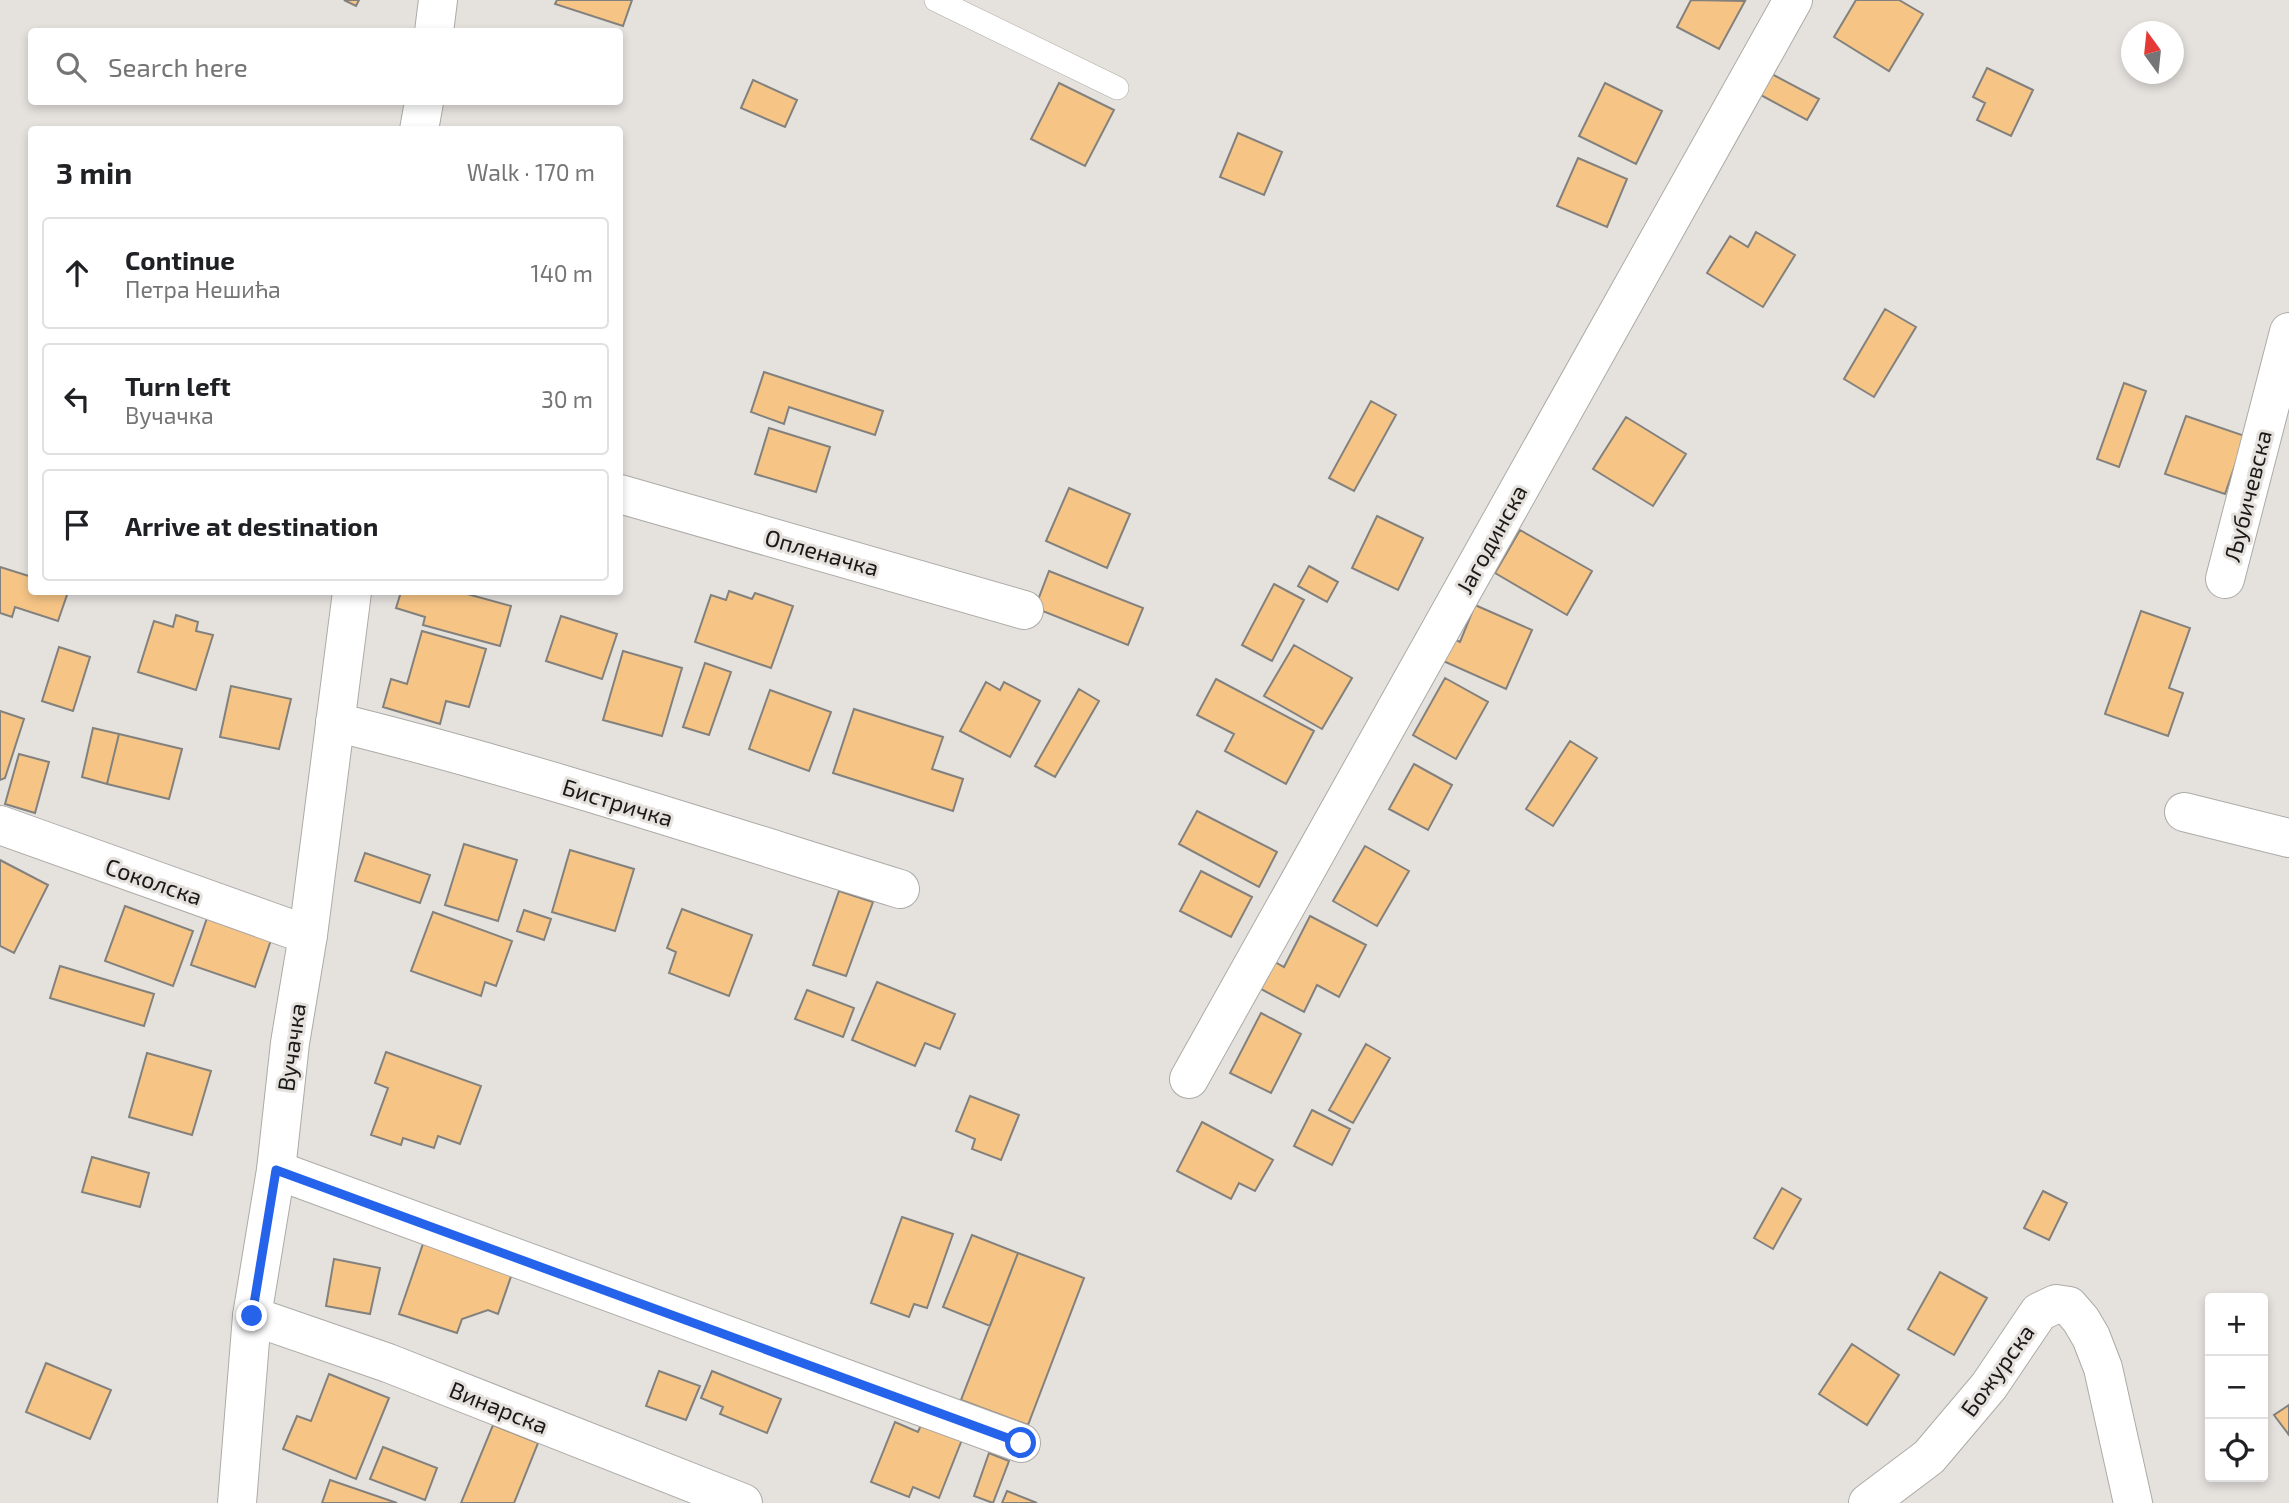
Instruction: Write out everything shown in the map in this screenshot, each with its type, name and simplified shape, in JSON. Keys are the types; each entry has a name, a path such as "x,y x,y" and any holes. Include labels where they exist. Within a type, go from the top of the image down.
{"street":[{"path":"434,28 438,0"},
{"name":"Јагодинска","path":"1189,1079 1793,0"},
{"path":"420,126 423,105"},
{"name":"Љубичевска","path":"2225,579 2289,332"},
{"name":"Опленачка","path":"623,495 1024,611"},
{"name":"Вучачка","path":"237,1503 252,1316 276,1170 290,1043 308,936 352,595"},
{"name":"Бистричка","path":"335,722 400,738 641,808 900,889"},
{"path":"2184,812 2289,838"},
{"name":"Соколска","path":"0,825 308,936"},
{"path":"276,1170 1021,1443"},
{"name":"Божурска","path":"1868,1503 1929,1457 1989,1386 2039,1312 2056,1304 2068,1306 2081,1320 2103,1368 2133,1503"},
{"name":"Винарска","path":"252,1316 388,1363 743,1503"}],"lane":[{"path":"936,0 1117,88"}],"building":[{"path":"344,0 359,0 356,6"},
{"path":"557,0 632,0 623,26 555,4"},
{"path":"1691,0 1745,1 1719,49 1677,27"},
{"path":"1856,0 1899,0 1923,14 1889,71 1834,37"},
{"path":"1987,68 2033,90 2011,136 1977,120 1985,103 1973,97"},
{"path":"1768,72 1819,99 1807,120 1757,93"},
{"path":"753,80 797,100 785,127 741,108"},
{"path":"1059,83 1114,110 1085,166 1031,139"},
{"path":"1605,83 1662,111 1636,164 1579,136"},
{"path":"1238,133 1282,152 1264,195 1220,177"},
{"path":"1578,158 1627,179 1607,227 1557,206"},
{"path":"1756,232 1795,255 1763,307 1707,273 1730,236 1748,247"},
{"path":"1885,309 1916,327 1874,397 1844,379"},
{"path":"764,372 883,411 875,435 789,407 784,424 751,412"},
{"path":"2124,383 2146,391 2119,467 2097,459"},
{"path":"1371,401 1396,415 1354,491 1329,478"},
{"path":"2186,416 2245,436 2225,494 2165,474"},
{"path":"1626,417 1686,454 1653,506 1593,469"},
{"path":"769,428 830,447 816,492 755,474"},
{"path":"1069,488 1130,514 1107,568 1046,541"},
{"path":"1377,516 1423,538 1398,590 1352,568"},
{"path":"1520,530 1592,571 1567,615 1495,573"},
{"path":"1309,566 1338,582 1327,602 1298,586"},
{"path":"0,567 28,576 28,595 67,595 58,621 15,607 12,617 0,613"},
{"path":"1049,571 1143,608 1128,645 1035,608"},
{"path":"1274,584 1304,600 1272,661 1242,645"},
{"path":"729,591 752,599 755,593 793,606 771,668 695,642 711,595 726,600"},
{"path":"400,595 471,595 511,606 500,646 423,625 425,617 396,608"},
{"path":"1475,605 1532,630 1506,689 1441,660 1451,638 1460,642"},
{"path":"2141,611 2190,628 2169,688 2183,693 2168,736 2105,714"},
{"path":"176,615 198,622 196,631 213,635 196,690 138,672 154,621 173,627"},
{"path":"561,616 617,634 602,679 546,661"},
{"path":"422,631 486,649 469,707 446,701 440,724 383,707 391,679 407,684"},
{"path":"1294,645 1352,678 1322,729 1264,696"},
{"path":"59,647 90,657 73,711 42,701"},
{"path":"623,651 682,668 662,736 603,720"},
{"path":"705,663 731,672 709,735 683,727"},
{"path":"1445,678 1488,702 1456,759 1413,735"},
{"path":"1216,679 1314,731 1286,784 1225,751 1234,734 1197,715"},
{"path":"986,682 1000,690 1004,682 1040,701 1010,757 960,731"},
{"path":"231,686 291,699 279,749 220,737"},
{"path":"1079,689 1099,701 1055,777 1035,766"},
{"path":"770,690 831,712 809,771 749,749"},
{"path":"854,709 943,737 932,769 963,779 953,811 833,773"},
{"path":"0,711 24,719 5,778 0,780"},
{"path":"93,728 119,734 107,784 82,777"},
{"path":"119,734 182,749 169,799 107,784"},
{"path":"1570,741 1597,758 1553,826 1526,809"},
{"path":"19,754 49,762 35,813 5,804"},
{"path":"1414,764 1452,785 1428,830 1389,809"},
{"path":"1197,811 1277,852 1259,887 1179,844"},
{"path":"464,844 517,860 498,921 445,905"},
{"path":"1365,846 1409,871 1377,926 1333,901"},
{"path":"570,850 634,869 615,931 552,912"},
{"path":"365,853 430,875 420,903 355,881"},
{"path":"0,860 48,885 14,953 0,946"},
{"path":"1201,871 1252,897 1231,937 1180,911"},
{"path":"839,891 873,902 846,976 813,965"},
{"path":"125,906 193,931 173,986 105,961"},
{"path":"682,909 752,935 729,996 669,973 676,952 667,948"},
{"path":"524,910 551,919 544,940 517,931"},
{"path":"433,912 512,941 496,986 485,982 481,996 411,971"},
{"path":"208,915 272,937 255,987 191,965"},
{"path":"1310,916 1366,945 1339,997 1317,985 1304,1012 1261,989 1275,962 1284,967"},
{"path":"60,966 154,994 144,1026 50,998"},
{"path":"877,982 955,1014 940,1049 925,1043 915,1066 852,1040"},
{"path":"807,990 854,1008 843,1037 795,1019"},
{"path":"1261,1013 1301,1034 1271,1093 1230,1073"},
{"path":"1366,1044 1390,1058 1353,1123 1329,1110"},
{"path":"386,1052 481,1086 460,1144 438,1136 434,1148 403,1138 401,1145 371,1135 388,1088 375,1083"},
{"path":"147,1053 211,1071 192,1135 129,1117"},
{"path":"970,1096 1019,1115 1001,1160 972,1149 975,1139 956,1131"},
{"path":"1312,1110 1350,1129 1332,1165 1294,1146"},
{"path":"1202,1122 1273,1160 1255,1191 1239,1183 1231,1199 1177,1171"},
{"path":"92,1157 149,1173 140,1207 82,1192"},
{"path":"1782,1188 1801,1199 1773,1249 1754,1238"},
{"path":"2043,1191 2067,1203 2049,1240 2024,1228"},
{"path":"902,1217 953,1234 927,1308 914,1304 909,1317 871,1303"},
{"path":"426,1235 515,1265 498,1314 488,1310 462,1319 457,1333 399,1314"},
{"path":"972,1235 1018,1253 990,1326 943,1307"},
{"path":"1018,1253 1084,1278 1028,1425 961,1400"},
{"path":"334,1259 380,1268 370,1314 326,1306"},
{"path":"1940,1272 1987,1298 1954,1355 1908,1329"},
{"path":"1852,1344 1899,1375 1867,1425 1819,1394"},
{"path":"46,1363 111,1390 90,1439 26,1412"},
{"path":"659,1371 700,1386 686,1420 646,1406"},
{"path":"712,1371 781,1399 767,1433 720,1414 723,1407 701,1398"},
{"path":"329,1374 389,1398 356,1479 283,1449 297,1416 311,1421"},
{"path":"2289,1405 2289,1435 2274,1415"},
{"path":"925,1416 965,1432 939,1498 913,1487 909,1497 871,1482 895,1422 918,1432"},
{"path":"493,1425 538,1443 514,1503 461,1503"},
{"path":"383,1447 437,1468 425,1500 370,1479"},
{"path":"989,1453 1009,1461 993,1503 974,1496"},
{"path":"330,1480 397,1503 322,1503"},
{"path":"1007,1491 1037,1503 1002,1503"}],"route":[{"path":"252,1316 276,1170 1021,1443"}]}
